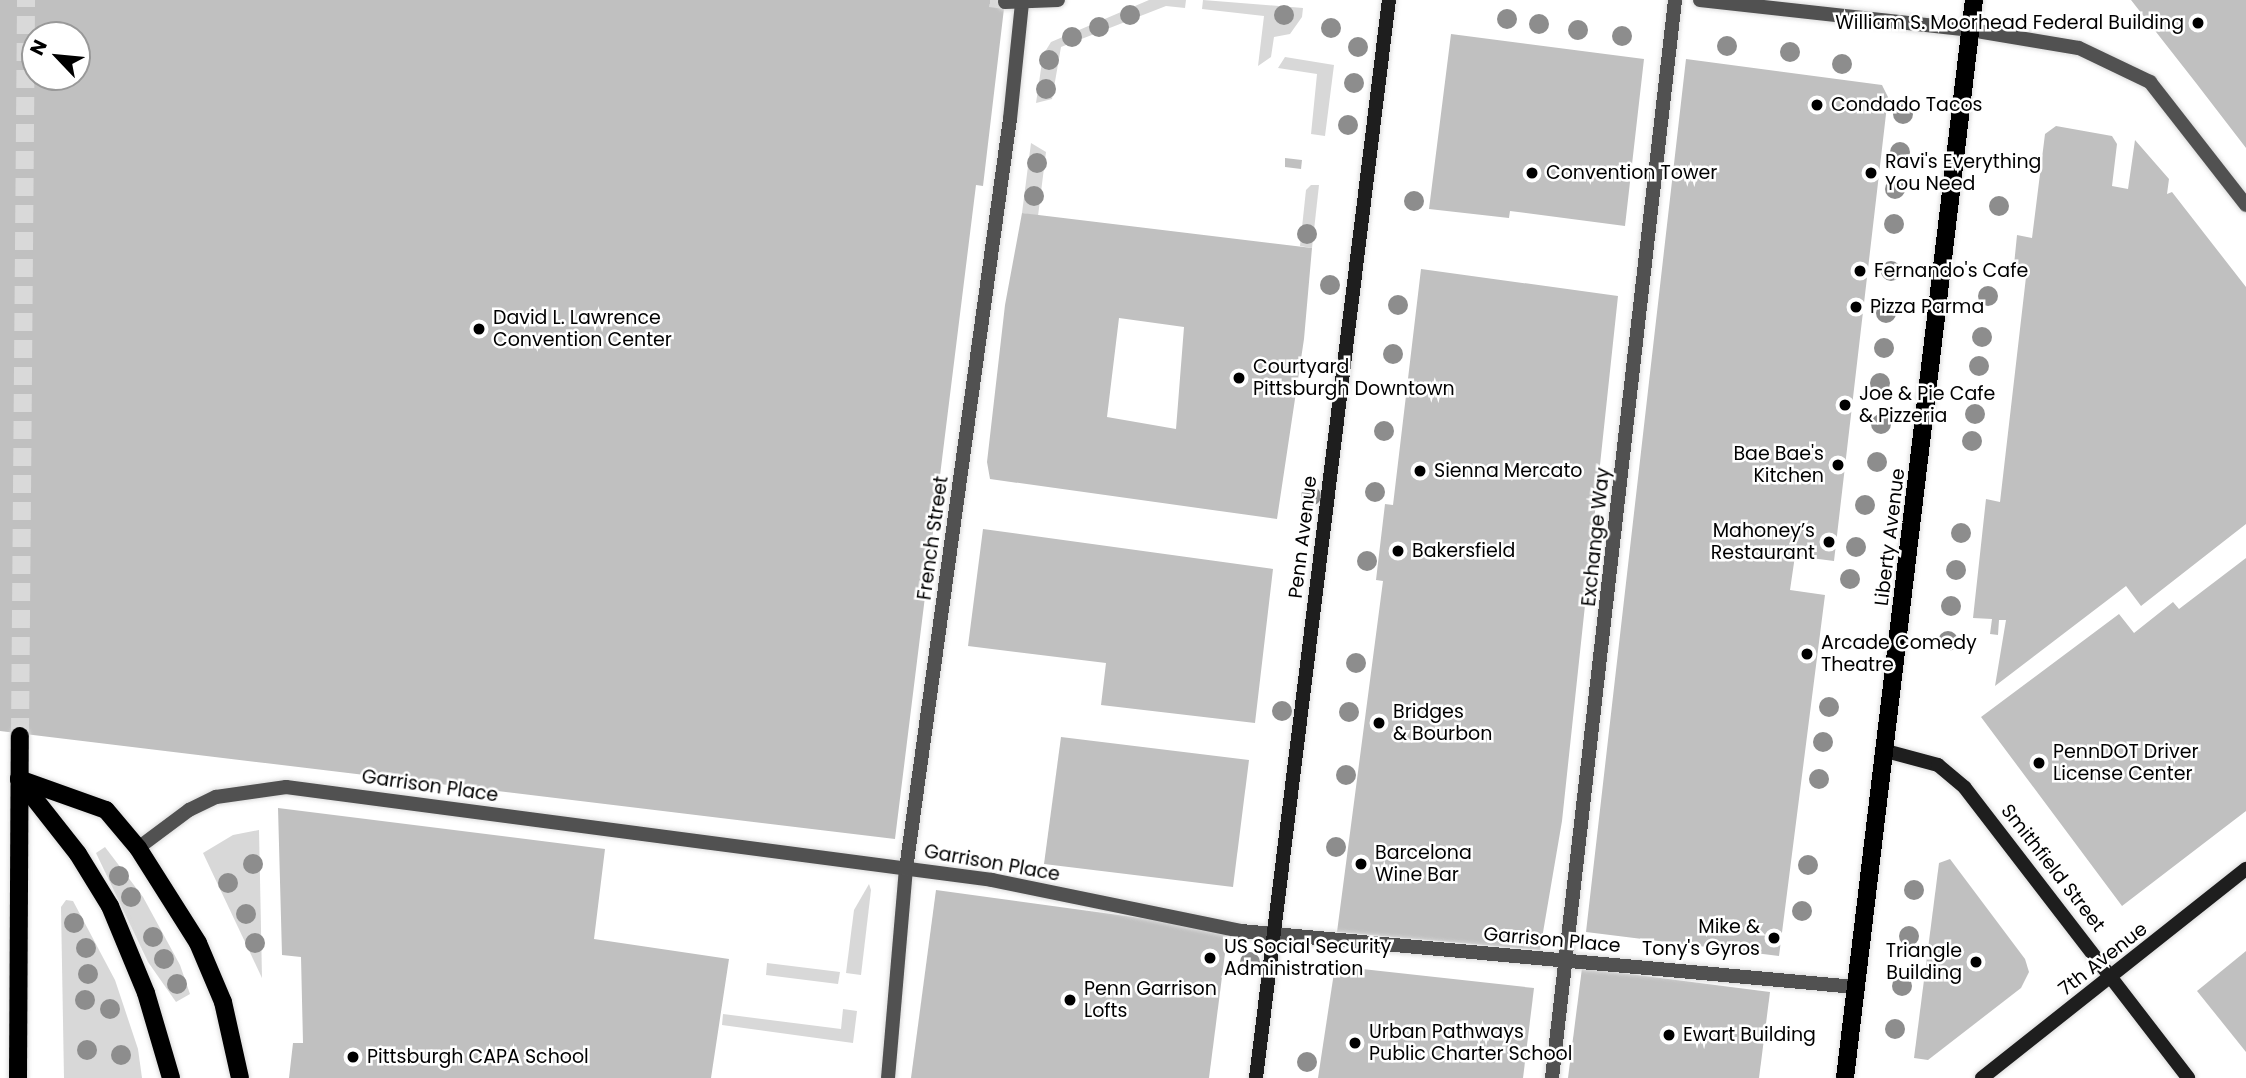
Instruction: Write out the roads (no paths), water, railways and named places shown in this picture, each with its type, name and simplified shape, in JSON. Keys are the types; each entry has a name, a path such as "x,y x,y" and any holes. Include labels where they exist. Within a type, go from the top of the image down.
{"main road":[{"name":"Liberty Avenue","path":"1845,1078 1974,0"},
{"path":"18,1078 20,736"},
{"path":"19,779 106,810 138,848 198,943 223,1002 240,1078"},
{"path":"19,779 78,854 110,906 146,993 171,1078"}],"street":[{"path":"1005,2 1058,0"},
{"name":"Penn Avenue","path":"1255,1078 1389,0"},
{"name":"Exchange Way","path":"1552,1078 1569,961 1675,0"},
{"path":"1700,0 1971,30 2079,48 2150,82 2246,205"},
{"name":"French Street","path":"888,1078 906,869 1010,119 1022,3"},
{"name":"Smithfield Street","path":"1886,751 1938,765 1965,788 2113,976 2188,1078"},
{"name":"Garrison Place","path":"138,848 189,810 216,797 286,787 992,880 1241,931 1569,961 1783,977 1856,987"},
{"name":"7th Avenue","path":"1983,1078 2246,870"}],"tunnel":[{"path":"20,736 26,0"},
{"path":"990,0 1005,2"}],"place":[{"name":"William S. Moorhead Federal Building","path":"2198,23"},
{"name":"Condado Tacos","path":"1817,105"},
{"name":"Convention Tower","path":"1532,173"},
{"name":"Ravi's Everything You Need","path":"1871,173"},
{"name":"Fernando's Cafe","path":"1860,271"},
{"name":"Pizza Parma","path":"1856,307"},
{"name":"David L. Lawrence Convention Center","path":"479,329"},
{"name":"Courtyard Pittsburgh Downtown","path":"1239,378"},
{"name":"Joe & Pie Cafe & Pizzeria","path":"1845,405"},
{"name":"Bae Bae's Kitchen","path":"1838,465"},
{"name":"Sienna Mercato","path":"1420,471"},
{"name":"Mahoney’s Restaurant","path":"1829,542"},
{"name":"Bakersfield","path":"1398,551"},
{"name":"Arcade Comedy Theatre","path":"1807,654"},
{"name":"Bridges & Bourbon","path":"1379,723"},
{"name":"PennDOT Driver License Center","path":"2039,763"},
{"name":"Barcelona Wine Bar","path":"1361,864"},
{"name":"Mike & Tony's Gyros","path":"1774,938"},
{"name":"US Social Security Administration","path":"1210,958"},
{"name":"Triangle Building","path":"1976,962"},
{"name":"Penn Garrison Lofts","path":"1070,1000"},
{"name":"Ewart Building","path":"1669,1035"},
{"name":"Urban Pathways Public Charter School","path":"1355,1043"},
{"name":"Pittsburgh CAPA School","path":"353,1057"}]}
